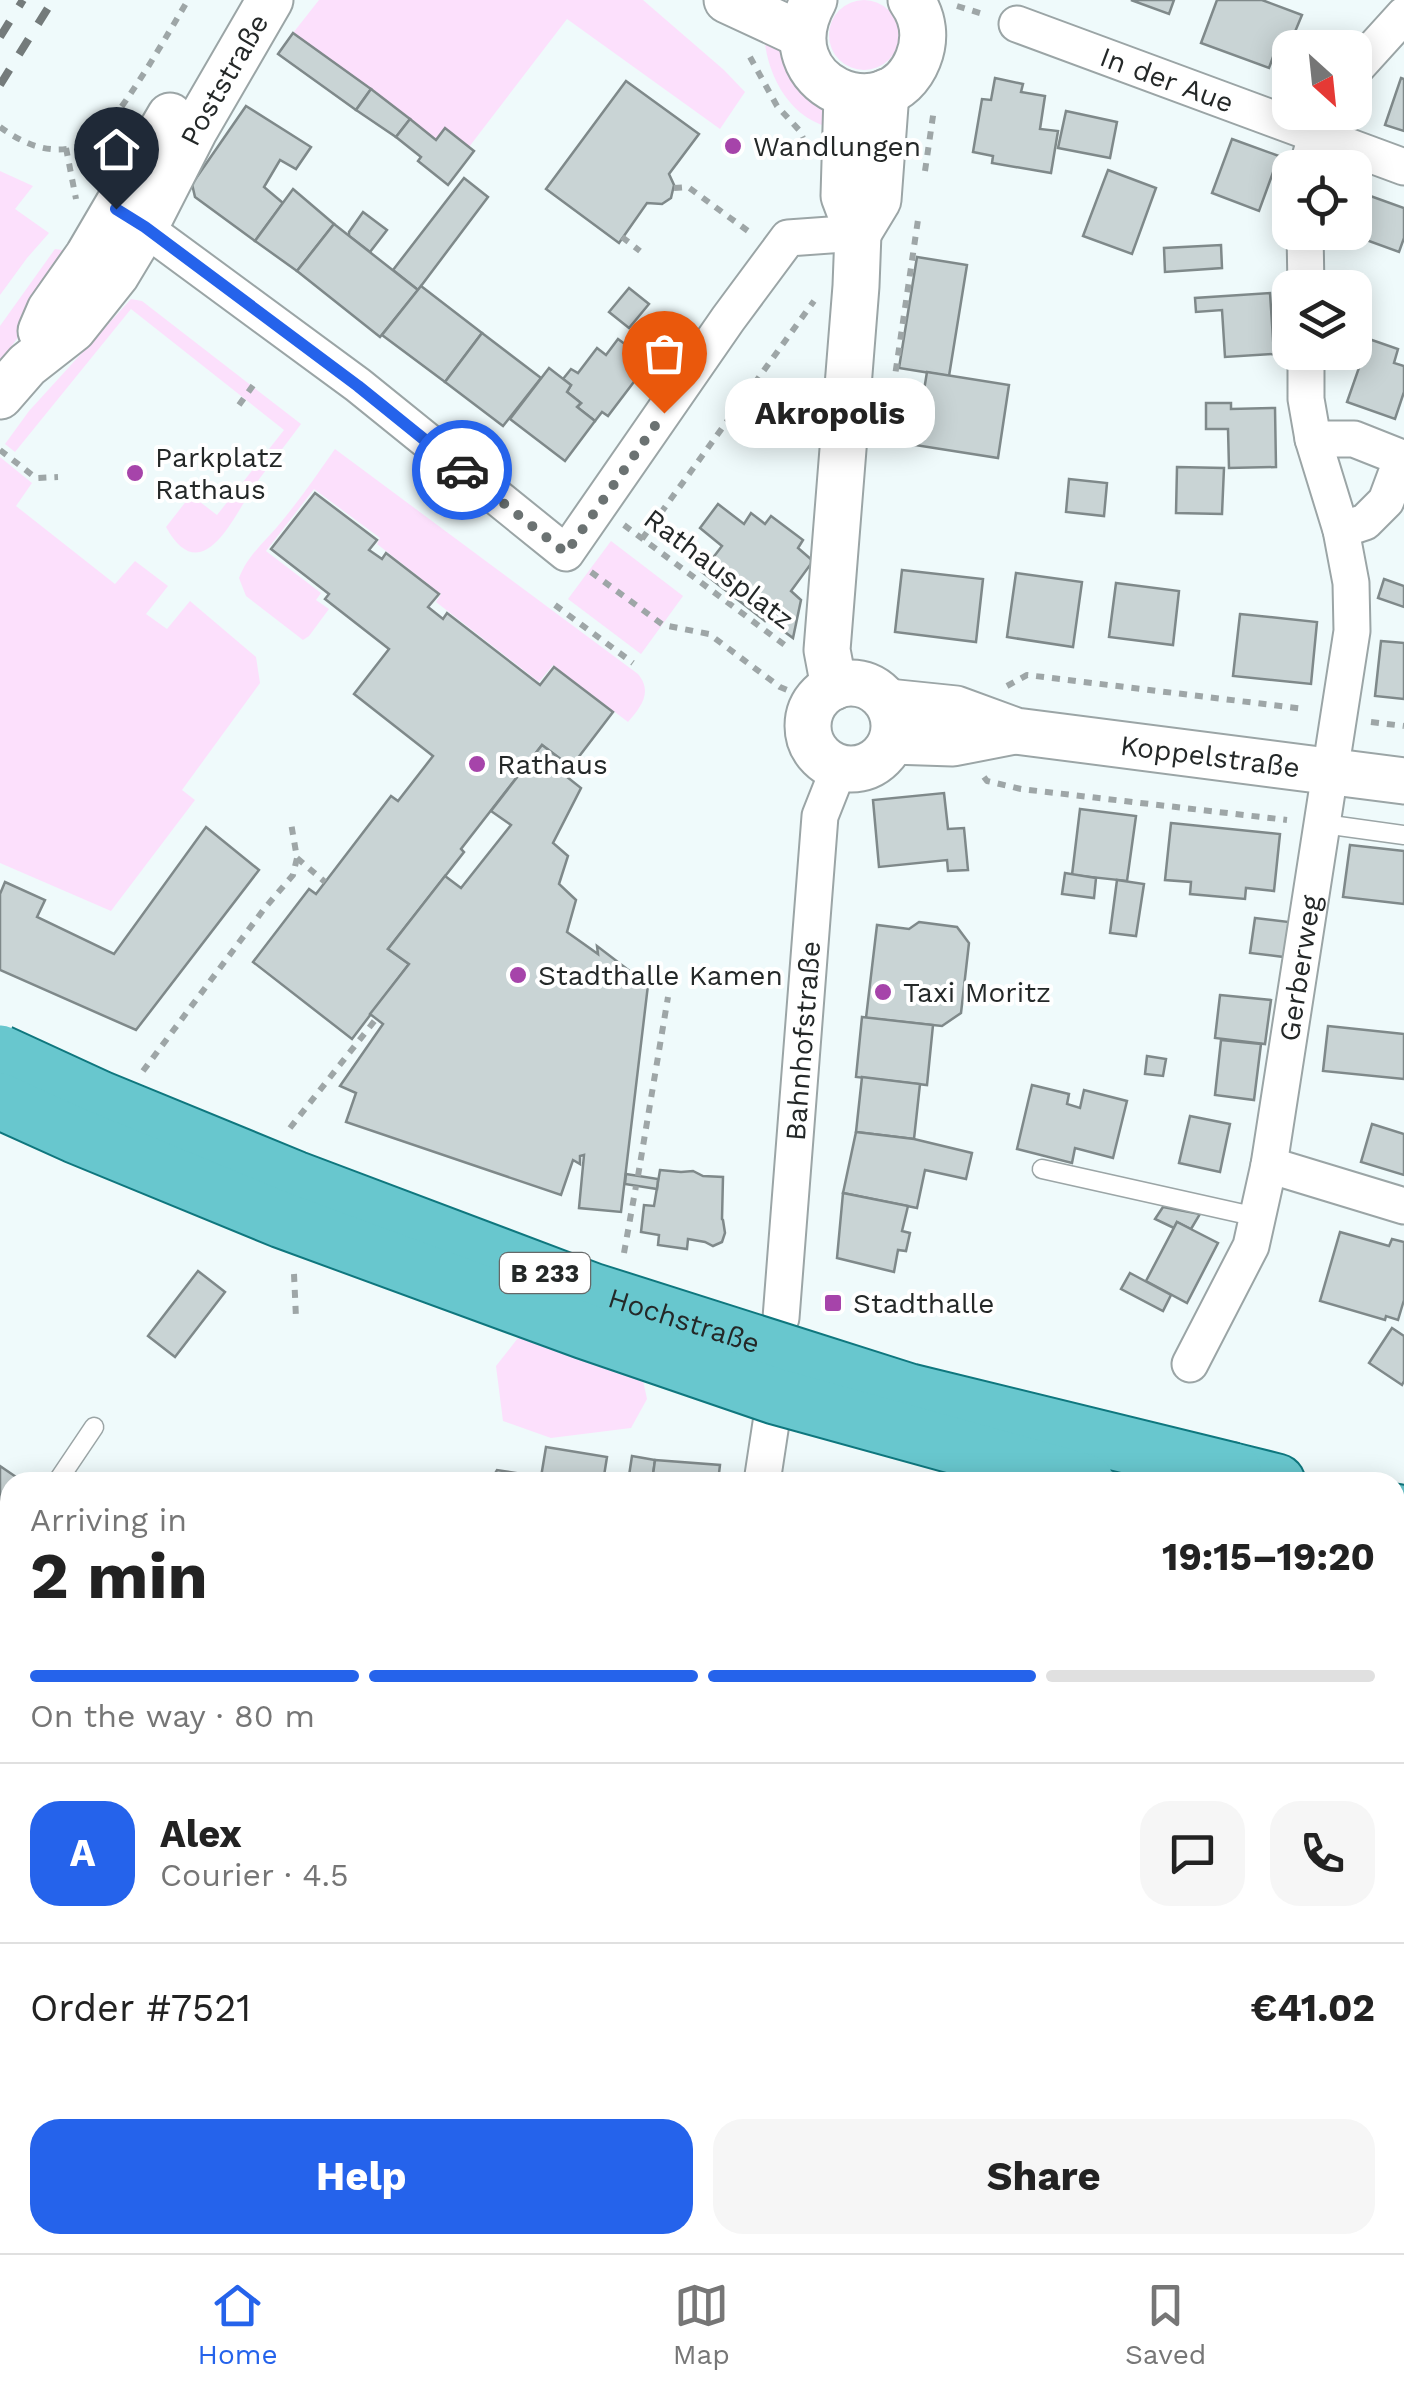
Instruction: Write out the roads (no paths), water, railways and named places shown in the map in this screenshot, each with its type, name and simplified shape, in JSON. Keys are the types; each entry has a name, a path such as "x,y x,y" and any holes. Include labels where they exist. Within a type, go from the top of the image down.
{"main road":[{"name":"Hochstraße","path":"0,1053 295,1180 592,1290 910,1392 1235,1472"},
{"name":"Hochstraße","path":"0,1100 282,1220 585,1331 774,1396 1050,1472"}],"street":[{"path":"727,0 808,18 804,55 814,73 828,87 866,94 902,82 915,67 922,49 923,29 911,0"},
{"name":"Poststraße","path":"14,380 50,310 113,217 177,106 262,14"},
{"path":"1372,50 1404,15"},
{"name":"In der Aue","path":"1017,24 1316,138 1404,167"},
{"path":"826,694 856,286 836,235 866,94"},
{"path":"113,217 358,386 566,553 608,514 728,319 788,238 836,235"},
{"path":"1306,370 1313,440 1340,530 1350,584 1352,631 1332,772"},
{"path":"1313,440 1354,439 1403,459 1386,501 1365,522 1340,530"},
{"path":"846,683 858,683 880,693 890,722 886,752 865,768 840,768 827,762 810,740 808,727 810,713 826,694 846,683"},
{"name":"Koppelstraße","path":"890,722 956,710 1016,731 1404,781"},
{"name":"Bahnhofstraße","path":"780,1318 820,816 840,768"},
{"name":"Gerberweg","path":"1190,1364 1251,1246 1269,1165 1310,823 1332,772"},
{"path":"1269,1165 1404,1206"},
{"path":"763,1472 770,1422"}],"lane":[{"path":"1310,823 1404,835"},
{"path":"1042,1170 1257,1217"},
{"path":"65,1472 94,1427"}],"railway":[{"path":"0,37 23,0"},
{"path":"0,85 53,0"}],"place":[{"name":"Wandlungen","path":"733,146"},
{"name":"Akropolis","path":"664,413"},
{"name":"Parkplatz Rathaus","path":"135,473"},
{"name":"Rathaus","path":"477,764"},
{"name":"Stadthalle Kamen","path":"518,975"},
{"name":"Taxi Moritz","path":"883,992"},
{"name":"Stadthalle","path":"833,1303"}]}
